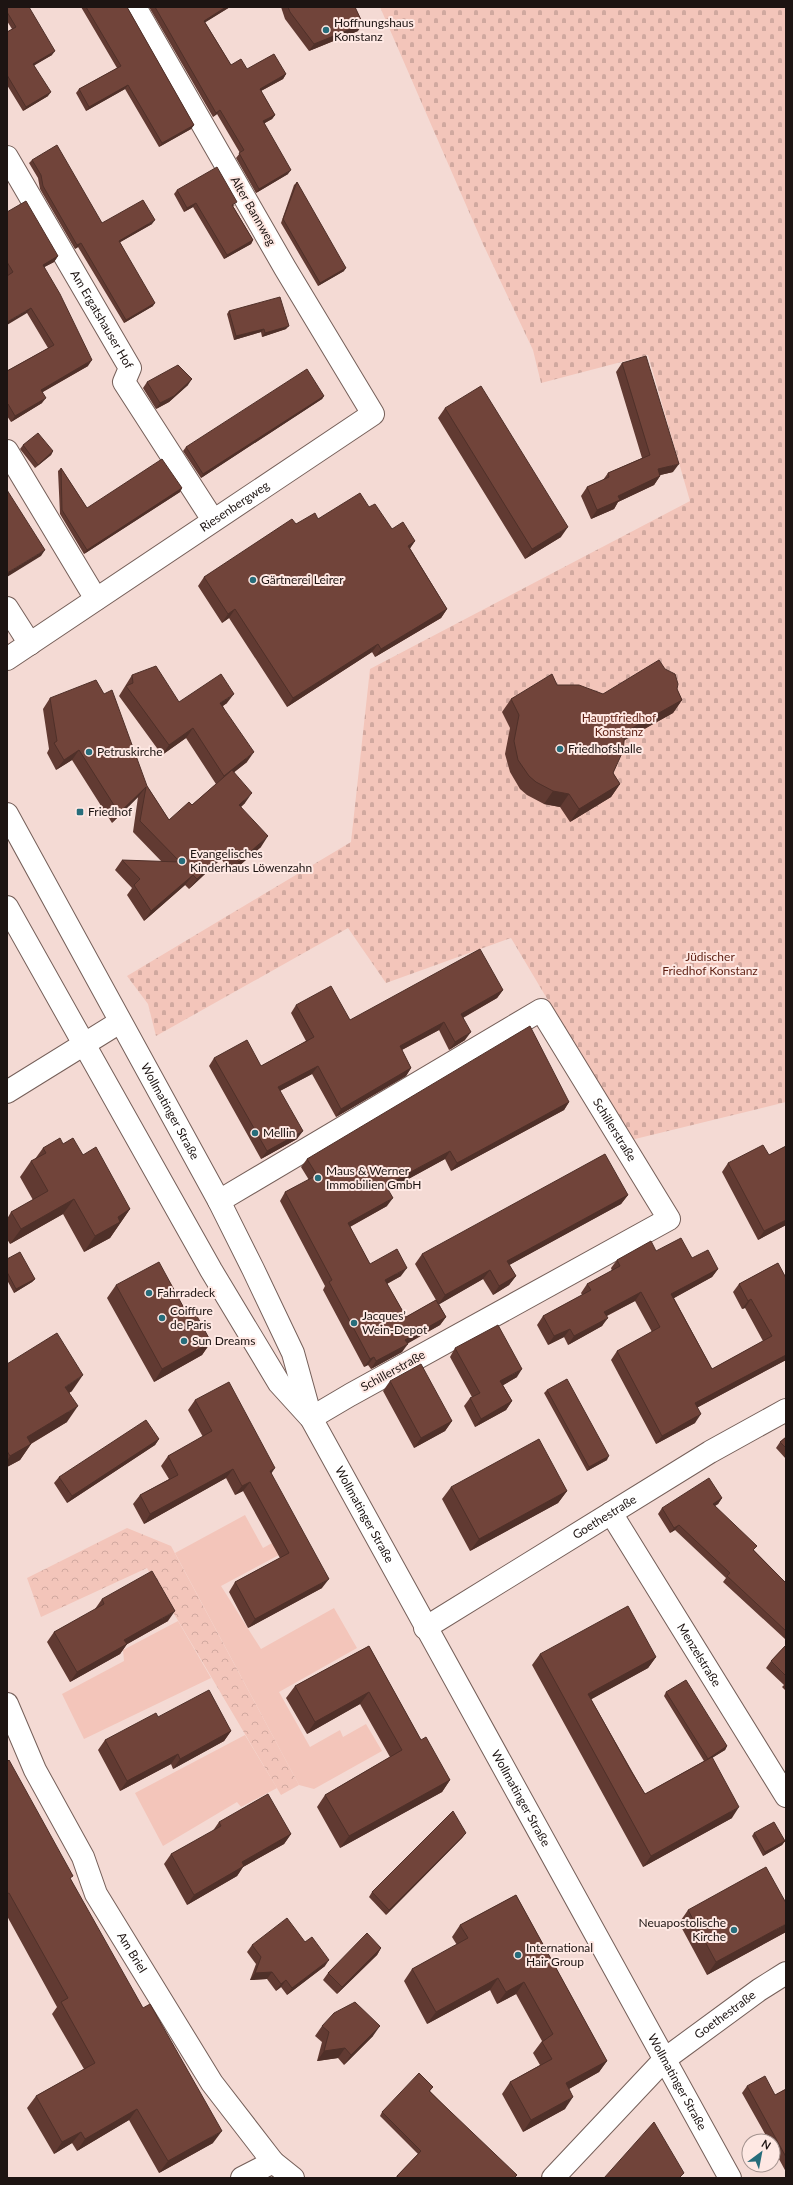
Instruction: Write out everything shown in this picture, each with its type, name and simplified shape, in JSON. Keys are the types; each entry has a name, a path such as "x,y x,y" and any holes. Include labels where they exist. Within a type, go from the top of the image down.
{"street":[{"name":"Alter Bannweg","path":"135,7 285,268 373,414"},
{"name":"Am Ergatshauser Hof","path":"7,157 130,368 124,382 213,520"},
{"name":"Riesenbergweg","path":"7,659 373,414"},
{"path":"7,451 96,599"},
{"path":"7,608 30,644"},
{"name":"Wollmatinger Straße","path":"7,814 219,1200 293,1353 311,1418 425,1628 543,1836 730,2178"},
{"name":"Wollmatinger Straße","path":"7,907 211,1270 278,1383 311,1418"},
{"name":"Schillerstraße","path":"219,1200 541,1010 669,1219 311,1418"},
{"path":"7,1092 120,1022"},
{"name":"Goethestraße","path":"425,1628 710,1452 786,1410"},
{"name":"Menzelstraße","path":"611,1513 786,1796"},
{"name":"Am Briel","path":"7,1704 35,1770 83,1857 96,1894 212,2083 273,2162 293,2178"},
{"name":"Goethestraße","path":"553,2178 665,2059 759,1990 786,1973"},
{"path":"242,2178 273,2162"}],"green space":[{"name":"Hauptfriedhof Konstanz","path":"380,7 786,7 786,1102 631,1140 511,938 386,983 348,928 156,1036 148,1004 127,976 351,842 370,669 690,501 648,355 541,383 533,350 483,244"},
{"path":"245,1515 263,1548 301,1527 307,1540 221,1586 261,1649 334,1608 357,1648 279,1692 310,1747 340,1730 343,1737 366,1724 382,1751 314,1789 299,1785 175,1553"},
{"path":"127,1528 171,1546 299,1785 281,1795 147,1568 41,1617 27,1578"},
{"path":"178,1621 211,1678 84,1739 62,1694 124,1661 123,1650"},
{"path":"245,1735 277,1788 241,1807 237,1802 163,1846 135,1793"}],"building":[{"path":"7,7 29,7 55,51 33,64 51,92 26,107 7,75 7,32 16,27 7,12"},
{"path":"86,7 127,7 194,125 162,143 128,85 89,107 79,89 121,66"},
{"path":"155,7 226,7 204,21 231,65 241,59 247,69 274,54 286,74 260,89 275,115 263,121 291,170 259,189 239,153 244,150 220,110 216,113"},
{"name":"Hoffnungshaus Konstanz","path":"288,7 355,7 363,24 314,44 290,12"},
{"path":"57,145 102,223 143,200 155,220 119,241 155,303 126,320 81,243 77,245 43,186 41,175 32,160"},
{"path":"217,167 237,202 232,205 253,240 227,255 196,203 187,208 177,190"},
{"path":"297,182 346,268 320,283 283,219"},
{"path":"26,201 58,256 43,265 60,294 92,360 41,390 46,398 15,416 7,404 7,371 54,345 31,308 7,322 7,276 13,272 7,262 7,212"},
{"path":"280,297 289,326 265,333 264,329 236,336 229,311"},
{"path":"646,356 679,464 658,469 660,476 618,496 620,500 597,510 587,487 609,477 608,473 650,455 622,363"},
{"path":"178,365 192,379 174,396 160,403 147,382"},
{"path":"307,369 324,396 203,474 186,447"},
{"path":"481,386 568,527 532,549 445,408"},
{"path":"38,433 53,451 38,465 23,445"},
{"path":"162,459 182,488 87,550 62,510 61,468 87,508"},
{"path":"7,490 45,550 7,573"},
{"path":"360,493 369,507 375,504 392,529 403,522 415,541 408,546 447,609 381,649 378,644 293,698 235,609 228,614 204,577 292,519 296,524 315,513 318,519"},
{"name":"Friedhofshalle","path":"659,660 665,669 675,674 678,684 677,689 682,700 625,732 623,751 613,773 620,784 579,809 569,794 553,791 536,782 529,776 518,760 514,741 519,715 511,699 552,674 557,685 579,685 603,694"},
{"path":"156,666 179,702 221,674 234,694 220,703 254,752 224,776 193,728 169,745 126,686 133,683 132,675"},
{"path":"96,680 104,694 112,690 147,786 169,820 189,802 192,805 232,770 252,793 239,805 268,836 239,862 228,849 197,879 193,875 151,911 134,885 140,879 122,860 180,862 140,821 146,787 119,813 79,750 64,760 54,743 57,741 50,698"},
{"path":"480,949 503,990 461,1014 471,1032 455,1042 444,1022 400,1046 411,1068 341,1109 318,1066 278,1087 303,1131 267,1151 214,1058 247,1040 261,1066 314,1037 296,1005 331,986 350,1020"},
{"path":"530,1026 569,1102 457,1163 450,1151 418,1168 386,1186 393,1198 348,1223 370,1264 397,1249 407,1268 385,1280 406,1317 436,1300 446,1317 405,1340 408,1344 376,1361 374,1357 370,1359 329,1282 332,1280 285,1192 317,1175 307,1159"},
{"path":"60,1138 63,1144 73,1138 83,1155 96,1147 130,1209 118,1217 120,1222 95,1236 74,1199 21,1229 11,1212 48,1191 31,1161 46,1153 43,1148"},
{"path":"763,1145 769,1155 786,1146 786,1220 764,1231 728,1163"},
{"path":"605,1154 628,1195 507,1261 516,1276 499,1286 490,1270 445,1295 422,1254"},
{"path":"681,1238 692,1258 708,1250 718,1269 671,1294 712,1369 772,1336 751,1299 748,1301 739,1284 778,1263 786,1278 786,1355 695,1403 701,1414 662,1436 617,1351 660,1327 641,1292 604,1312 608,1318 574,1336 570,1329 554,1336 543,1316 591,1290 587,1284 620,1266 617,1260 651,1241 656,1251"},
{"path":"20,1252 35,1279 16,1289 7,1272 7,1259"},
{"path":"159,1262 185,1310 192,1307 211,1342 162,1369 116,1285"},
{"path":"498,1325 522,1369 500,1381 512,1401 481,1419 470,1398 480,1393 455,1348"},
{"path":"57,1333 83,1375 65,1387 78,1406 27,1437 31,1444 10,1456 7,1451 7,1364"},
{"path":"421,1364 452,1421 421,1438 390,1381"},
{"path":"567,1379 609,1456 589,1467 547,1390"},
{"path":"229,1382 275,1468 270,1471 329,1579 255,1619 235,1582 289,1553 250,1482 242,1486 233,1469 150,1514 140,1495 178,1475 168,1456 212,1431 195,1400"},
{"path":"146,1420 159,1439 72,1496 59,1477"},
{"path":"786,1437 786,1448 780,1442"},
{"path":"539,1439 567,1491 479,1539 451,1487"},
{"path":"709,1478 722,1498 713,1504 757,1546 753,1550 786,1583 786,1631 727,1576 730,1573 679,1525 674,1528 662,1508"},
{"path":"152,1571 175,1611 124,1640 127,1644 77,1672 54,1632 104,1604 102,1599"},
{"path":"628,1606 656,1657 588,1694 645,1794 712,1757 739,1807 651,1856 540,1654"},
{"path":"786,1645 786,1676 771,1661"},
{"path":"369,1646 421,1740 426,1737 450,1780 349,1836 325,1795 402,1750 369,1692 315,1722 295,1686"},
{"path":"686,1680 727,1746 708,1759 666,1692"},
{"path":"209,1690 231,1731 180,1759 178,1754 127,1781 105,1740 156,1713 158,1717"},
{"path":"9,1760 73,1876 70,1878 143,2008 150,2004 222,2131 168,2161 137,2109 85,2139 81,2132 62,2142 36,2096 95,2063 61,2002 68,1998 9,1893 7,1894 7,1762"},
{"path":"268,1794 291,1834 242,1862 244,1866 194,1895 171,1854 221,1826 219,1822"},
{"path":"453,1811 466,1833 389,1910 372,1892"},
{"path":"774,1822 785,1841 765,1852 754,1833"},
{"name":"Neuapostolische Kirche","path":"766,1867 786,1903 786,1924 716,1962 688,1910"},
{"path":"516,1895 607,2061 566,2083 573,2097 531,2120 510,2082 552,2059 542,2042 553,2034 524,1982 506,1992 498,1978 436,2012 412,1969 468,1938 460,1925"},
{"path":"287,1918 305,1942 312,1937 329,1960 292,1988 286,1980 281,1984 272,1972 255,1973 261,1957 252,1945"},
{"path":"367,1933 381,1948 342,1987 328,1973"},
{"path":"355,2002 380,2026 351,2055 345,2048 324,2051 329,2032 322,2026 334,2013"},
{"path":"419,2073 433,2087 429,2091 517,2175 514,2178 399,2178 397,2176 421,2151 382,2112"},
{"path":"765,2076 775,2095 786,2089 786,2157 781,2148 781,2133 773,2133 747,2086"},
{"path":"654,2122 684,2173 679,2178 604,2178"}],"place":[{"name":"Hoffnungshaus Konstanz","path":"326,30"},
{"name":"Gärtnerei Leirer","path":"253,580"},
{"name":"Friedhofshalle","path":"560,749"},
{"name":"Petruskirche","path":"89,752"},
{"name":"Friedhof","path":"80,812"},
{"name":"Evangelisches Kinderhaus Löwenzahn","path":"182,861"},
{"name":"Mellin","path":"255,1133"},
{"name":"Maus & Werner Immobilien GmbH","path":"318,1178"},
{"name":"Fahrradeck","path":"149,1293"},
{"name":"Coiffure de Paris","path":"162,1318"},
{"name":"Jacques’ Wein-Depot","path":"354,1323"},
{"name":"Sun Dreams","path":"184,1341"},
{"name":"Neuapostolische Kirche","path":"734,1930"},
{"name":"International Hair Group","path":"518,1955"}],"park label":[{"name":"Jüdischer Friedhof Konstanz","path":"710,964"}]}
